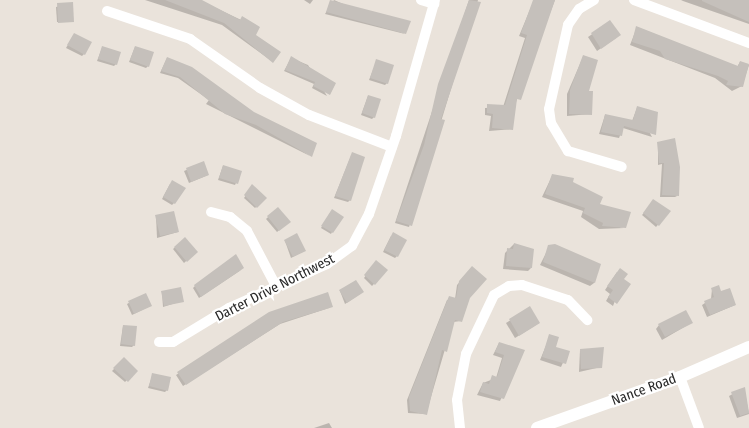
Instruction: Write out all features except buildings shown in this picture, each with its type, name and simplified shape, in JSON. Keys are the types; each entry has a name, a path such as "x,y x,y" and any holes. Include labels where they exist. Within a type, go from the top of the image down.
{"street":[{"path":"421,0 435,2"},
{"path":"594,0 579,9 568,25 549,109 551,123 568,151 622,168"},
{"path":"634,0 749,43"},
{"name":"Darter Drive Northwest","path":"159,342 173,342 276,286 327,264 352,246 369,214 392,148 435,2"},
{"path":"107,11 190,39 260,88 309,115 392,148"},
{"path":"211,212 230,218 247,231 276,286"},
{"path":"460,428 457,400 466,354 494,295 509,286 522,285 568,300 586,320"},
{"name":"Nance Road","path":"537,428 680,377 749,347"},
{"path":"680,377 699,428"}]}
